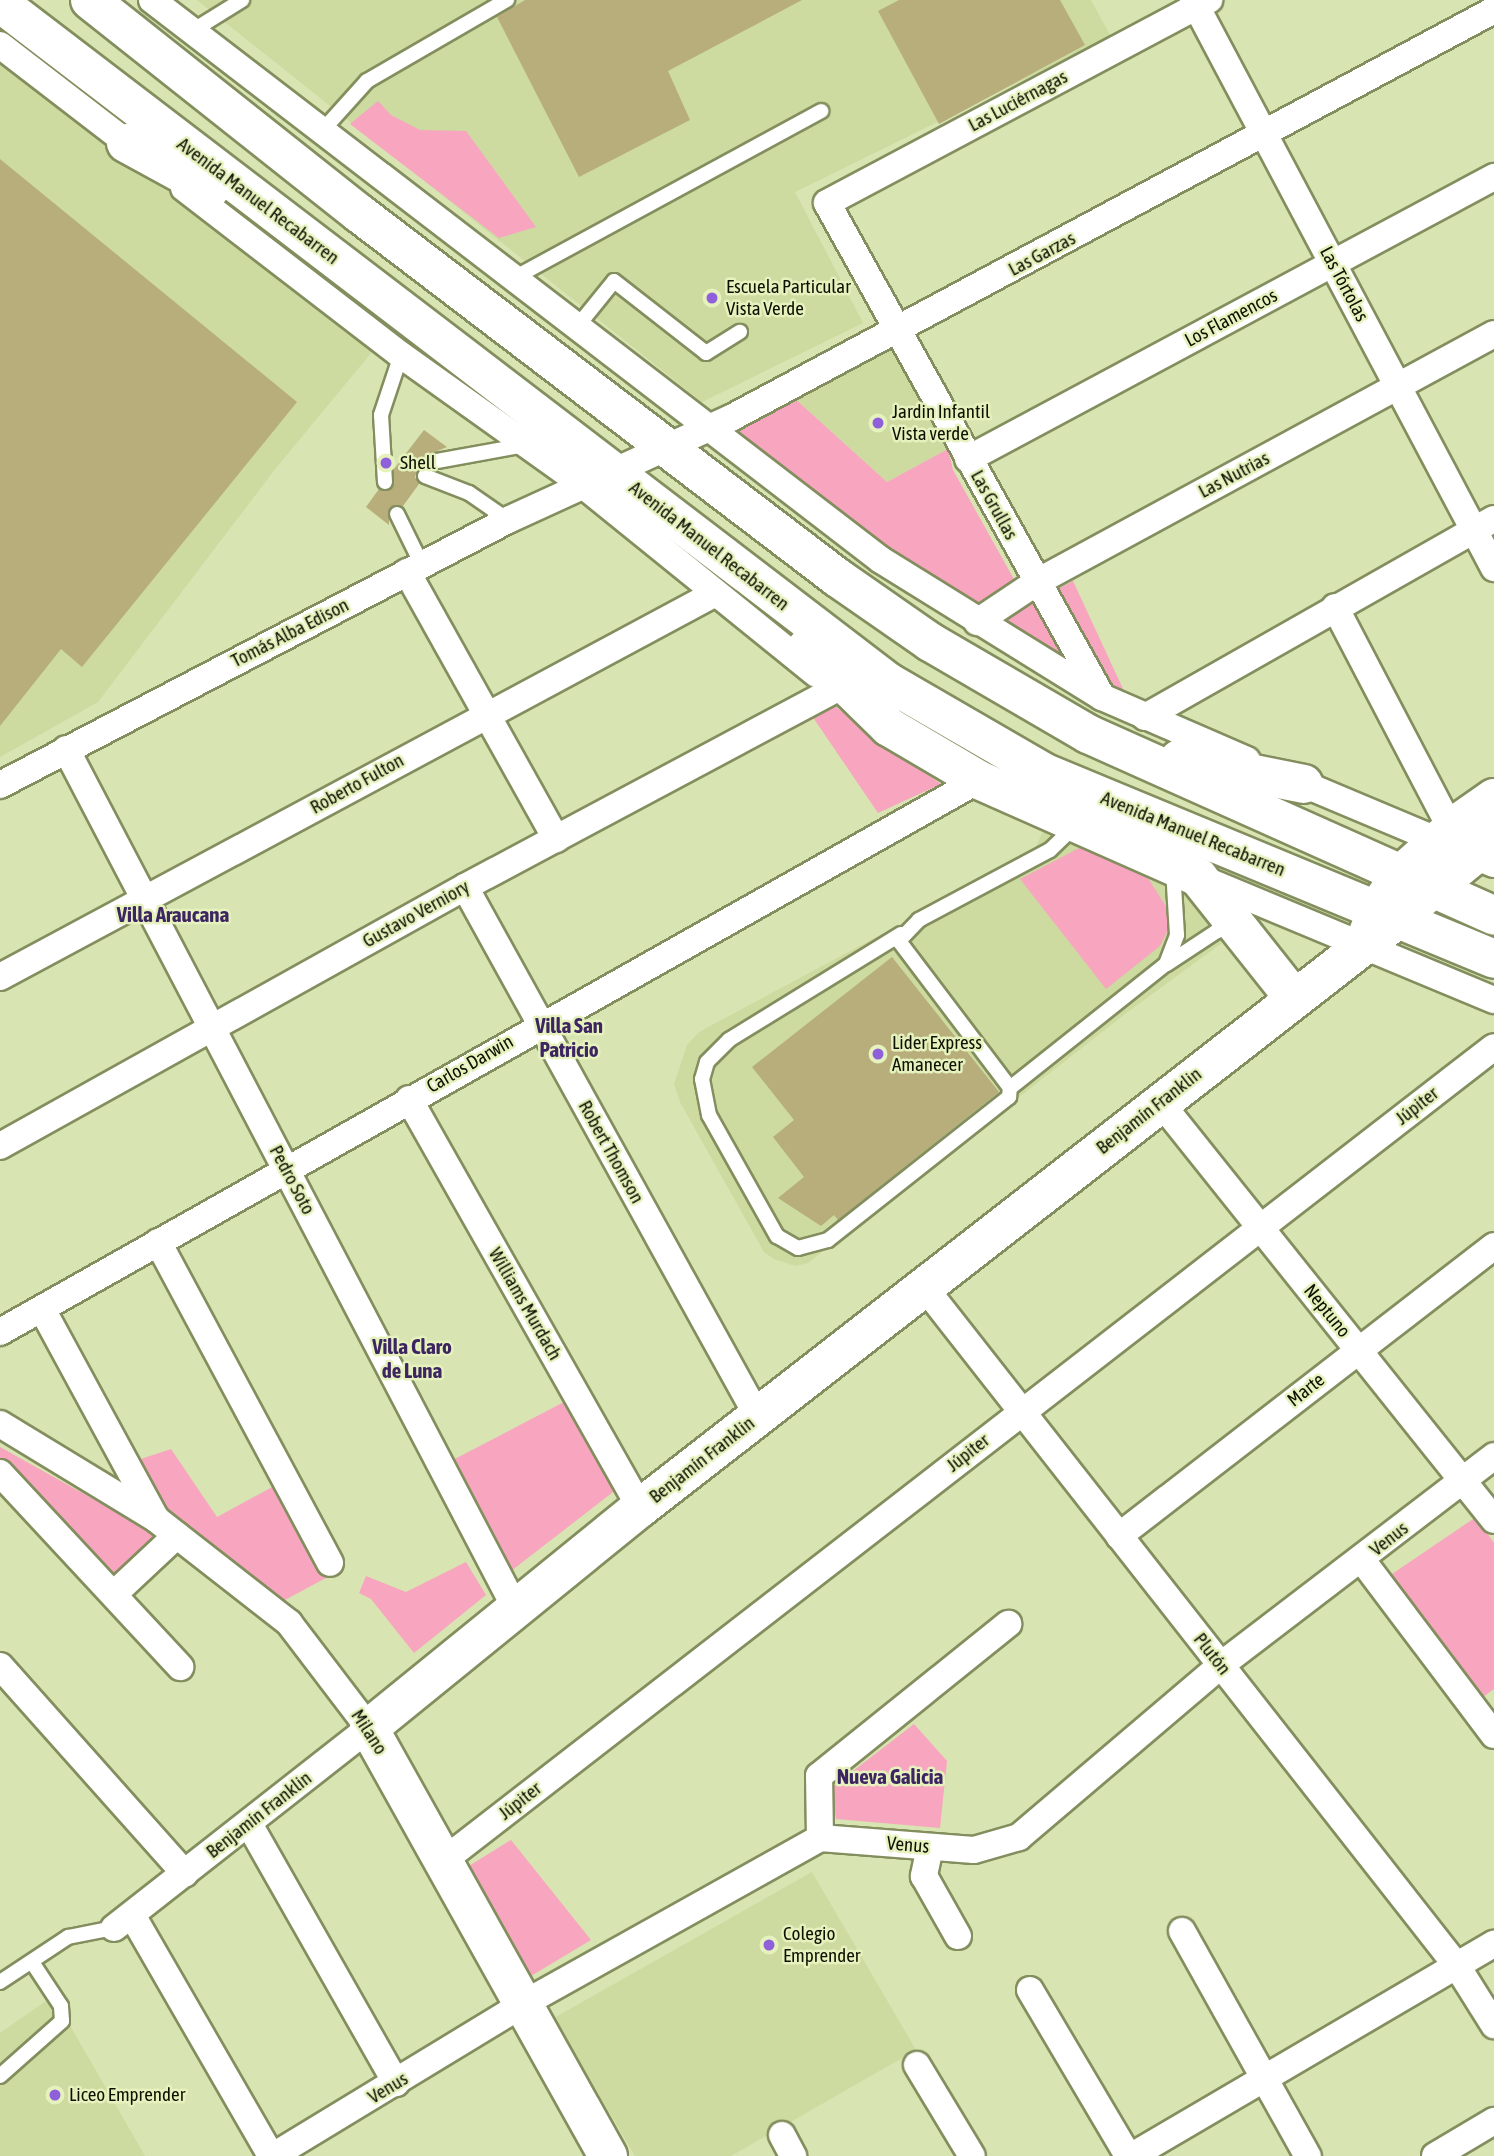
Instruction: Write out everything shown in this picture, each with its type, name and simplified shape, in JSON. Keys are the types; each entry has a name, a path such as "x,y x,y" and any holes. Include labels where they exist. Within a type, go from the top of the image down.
{"main road":[{"path":"90,0 349,206 838,578 930,642 1088,734 1414,883 1494,916"},
{"name":"Avenida Manuel Recabarren","path":"0,3 321,249 599,478 711,547 888,682 1004,752 1099,796 1494,959"},
{"path":"126,143 321,249"},
{"path":"711,547 889,727"},
{"name":"Avenida Manuel Recabarren","path":"889,727 979,780 1076,826 1185,872"},
{"path":"1088,734 1152,753 1304,784"},
{"name":"Benjamín Franklin","path":"369,1728 517,1611 640,1508 925,1288 1293,997 1363,946 1414,883 1470,846 1494,798"},
{"path":"1185,872 1237,926 1293,997"},
{"name":"Milano","path":"369,1728 523,2004 602,2154"}],"street":[{"path":"152,0 880,561 1102,697 1304,784 1470,846"},
{"name":"Las Tórtolas","path":"1200,2 1265,135 1398,386 1484,524 1494,568"},
{"name":"Las Luciérnagas","path":"827,203 1200,2"},
{"name":"Las Garzas","path":"599,478 707,430 898,331 1494,10"},
{"name":"Avenida Manuel Recabarren","path":"0,45 401,355 527,445 599,478 716,593 836,689 889,727"},
{"name":"Los Flamencos","path":"968,459 1494,177"},
{"name":"Las Grullas","path":"827,203 1102,697"},
{"name":"Las Nutrias","path":"977,622 1037,582 1494,334"},
{"name":"Tomás Alba Edison","path":"0,785 508,520 599,478"},
{"path":"1145,717 1484,524"},
{"path":"415,568 485,713 556,839"},
{"name":"Roberto Fulton","path":"0,977 485,713 716,593"},
{"path":"1335,607 1470,846"},
{"name":"Gustavo Verniory","path":"0,1146 465,887 836,689"},
{"name":"Pedro Soto","path":"66,749 517,1611"},
{"name":"Carlos Darwin","path":"0,1332 540,1024 979,780"},
{"name":"Avenida Manuel Recabarren","path":"1185,872 1494,1000"},
{"name":"Robert Thomson","path":"465,887 758,1417"},
{"name":"Júpiter","path":"443,1861 1494,1046"},
{"name":"Williams Murdach","path":"409,1099 640,1508"},
{"name":"Neptuno","path":"1160,1102 1494,1520"},
{"path":"158,1242 330,1563"},
{"name":"Marte","path":"1119,1536 1494,1245"},
{"name":"Plutón","path":"925,1288 1457,1966 1494,2025"},
{"path":"42,1309 156,1519"},
{"name":"Milano","path":"0,1424 156,1519 289,1623 369,1728"},
{"name":"Venus","path":"272,2156 523,2004 820,1838 974,1850 1019,1837 1221,1665 1362,1560 1494,1456"},
{"path":"0,1473 180,1667"},
{"path":"114,1594 177,1535"},
{"path":"1362,1560 1494,1735"},
{"path":"820,1838 819,1776 1008,1624"},
{"path":"0,1666 185,1874"},
{"name":"Benjamín Franklin","path":"123,1922 369,1728"},
{"path":"248,1824 396,2083"},
{"path":"930,1847 924,1876 958,1936"},
{"path":"123,1922 272,2156"},
{"path":"1182,1931 1307,2156"},
{"path":"1030,1990 1130,2156 1494,1944"},
{"path":"917,2065 972,2156"},
{"path":"1445,2153 1494,2121"}],"lane":[{"path":"322,131 367,81 507,0"},
{"path":"192,31 232,2"},
{"path":"512,279 821,111"},
{"path":"576,328 614,281 706,353 740,332"},
{"path":"389,472 381,415 401,355"},
{"path":"437,461 527,445"},
{"path":"425,476 470,493 508,520"},
{"path":"397,514 415,568"},
{"path":"901,934 899,942 906,956 1010,1088 1009,1097 828,1240 798,1248 777,1236 709,1115 702,1079 707,1062 720,1045 901,934 1050,850 1076,826"},
{"path":"1166,964 1177,934 1185,872"},
{"path":"1010,1088 1166,964 1217,931 1237,926"},
{"path":"0,1982 68,1937 123,1922"},
{"path":"0,2076 62,2021 61,2006 32,1962"}],"shaded area":[{"path":"197,0 1091,0 1111,37 795,192 863,323 702,402"},
{"path":"0,58 376,347 276,468 98,702 0,757"},
{"path":"378,101 391,115 420,130 466,131 536,227 499,238 350,124"},
{"name":"Jardin Infantil Vista verde","path":"893,348 948,449 887,482 793,397"},
{"path":"793,397 887,482 948,449 953,470 1015,581 967,609 720,432"},
{"path":"1073,581 1130,704 988,625"},
{"path":"830,702 941,784 878,813 810,713"},
{"name":"Lider Express Amanecer","path":"1045,828 1198,898 1226,940 1125,1014 808,1263 795,1266 774,1259 764,1252 680,1102 674,1084 687,1045 699,1032 1009,866 1035,848"},
{"path":"1081,847 1148,878 1169,911 1170,926 1160,946 1106,989 1020,879"},
{"path":"564,1402 617,1489 511,1571 449,1462"},
{"path":"0,1447 163,1538 113,1584 0,1464"},
{"path":"171,1449 217,1517 274,1486 326,1578 281,1602 155,1506 135,1461"},
{"path":"1476,1517 1494,1543 1494,1689 1479,1700 1392,1574"},
{"path":"466,1562 486,1595 414,1653 371,1599 359,1593 366,1576 406,1592"},
{"path":"914,1724 947,1761 940,1828 836,1819 831,1788"},
{"path":"511,1840 591,1940 526,1979 464,1869"},
{"name":"Colegio Emprender","path":"812,1872 916,2050 731,2156 635,2156 554,2018"},
{"name":"Liceo Emprender","path":"53,1996 145,2156 0,2156 0,2033"}],"building":[{"path":"525,0 802,0 668,71 690,120 579,177 497,17"},
{"path":"899,0 1060,0 1085,45 939,124 878,11"},
{"path":"0,159 297,402 82,667 61,649 0,726"},
{"path":"424,430 447,447 430,454 430,468 418,469 415,477 419,484 403,506 389,508 389,525 366,507 379,489 393,487 394,469"},
{"path":"892,957 999,1092 838,1220 834,1215 821,1226 778,1198 804,1177 773,1137 794,1120 752,1067"}],"place":[{"name":"Escuela Particular Vista Verde","path":"712,298"},
{"name":"Jardin Infantil Vista verde","path":"878,423"},
{"name":"Shell","path":"386,463"},
{"name":"Lider Express Amanecer","path":"878,1054"},
{"name":"Colegio Emprender","path":"769,1945"},
{"name":"Liceo Emprender","path":"55,2095"}],"district":[{"name":"Villa Araucana","path":"173,914"},
{"name":"Villa San Patricio","path":"569,1037"},
{"name":"Villa Claro de Luna","path":"412,1358"},
{"name":"Nueva Galicia","path":"890,1776"}]}
